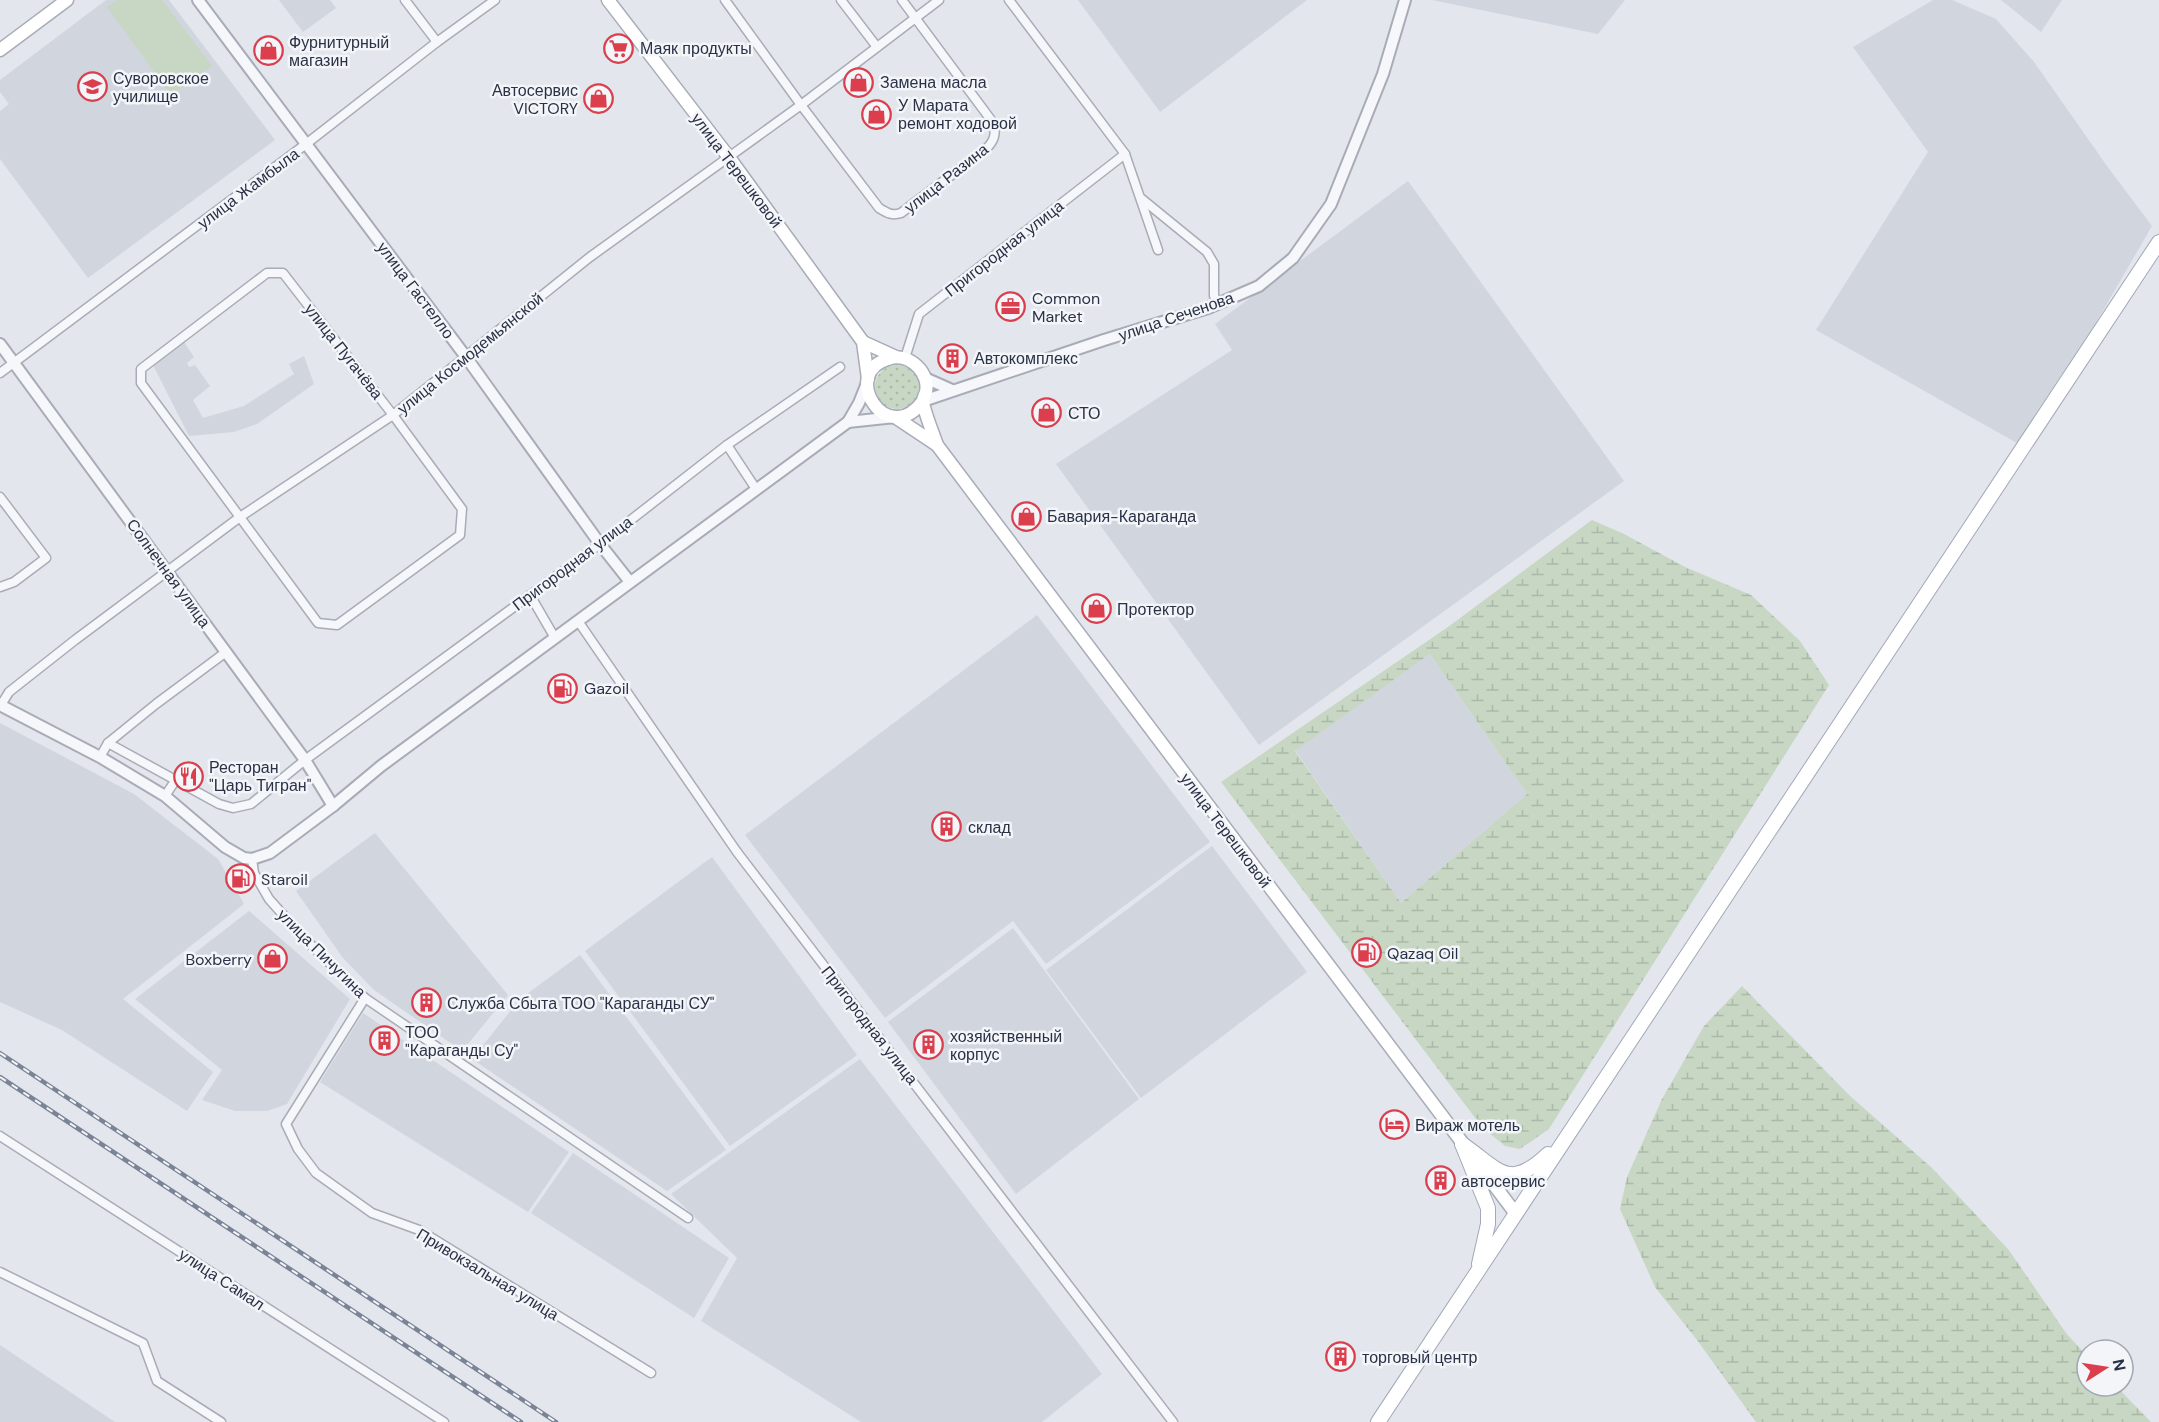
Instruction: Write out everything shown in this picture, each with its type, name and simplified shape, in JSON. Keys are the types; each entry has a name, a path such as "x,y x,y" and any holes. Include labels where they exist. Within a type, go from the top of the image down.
{"main road":[{"path":"0,50 67,0"},
{"name":"улица Терешковой","path":"608,0 728,156 862,342 869,397 873,404 879,411 895,417 937,445"},
{"path":"1378,1422 1563,1139 2159,242"},
{"path":"862,342 914,363 925,378"},
{"path":"868,380 878,364 900,358"},
{"name":"улица Терешковой","path":"925,378 926,394 923,401 937,445 1516,1214"},
{"path":"895,417 911,413 923,401"},
{"path":"1462,1144 1500,1173 1520,1174 1534,1167 1563,1139"},
{"path":"1462,1144 1488,1208 1488,1224 1477,1271"}],"street":[{"name":"улица Гастелло","path":"198,0 466,357 600,544 630,582"},
{"path":"405,0 437,42"},
{"name":"улица Жамбыла","path":"0,373 15,364 495,0"},
{"name":"улица Разина","path":"725,0 879,208 891,214 901,213 986,149 994,140 994,124 902,0"},
{"path":"841,0 877,47"},
{"name":"улица Космодемьянской","path":"1,705 9,692 75,640 240,517 393,415 590,257 801,105 939,0"},
{"path":"1009,0 1125,154 1158,250"},
{"name":"улица Сеченова","path":"923,401 1219,304 1259,286 1293,258 1331,204 1383,74 1405,0"},
{"name":"Пригородная улица","path":"900,358 919,314 1125,154"},
{"path":"1139,196 1207,252 1214,264 1214,296 1219,304"},
{"name":"улица Пугачёва","path":"267,273 283,273 393,415 462,509 460,535 336,625 318,623 240,517 141,383 141,369 267,273"},
{"name":"Солнечная улица","path":"0,344 305,760 333,806"},
{"name":"Пригородная улица","path":"108,743 175,782 219,804 233,808 251,804 305,760 600,544 727,445 840,367"},
{"path":"925,378 952,390"},
{"path":"1,705 100,757 165,796 236,856 252,859 270,853 333,806 381,766 848,422 868,380"},
{"path":"848,422 895,417"},
{"path":"727,445 756,489"},
{"path":"0,497 46,558 14,582 0,587"},
{"path":"530,595 555,638"},
{"name":"Пригородная улица","path":"578,621 737,852 1173,1422"},
{"path":"100,757 108,743 226,652"},
{"path":"0,687 9,692"},
{"path":"165,796 175,782"},
{"name":"улица Пичугина","path":"252,859 254,873 269,898 302,936 365,998 688,1218"},
{"name":"Привокзальная улица","path":"365,998 286,1124 298,1149 316,1173 372,1213 419,1230 651,1373"},
{"name":"улица Самал","path":"0,1136 444,1422"},
{"path":"0,1272 143,1342 157,1381 220,1422"}],"shaded area":[{"path":"106,0 169,0 275,140 88,278 0,159 0,111 9,104 0,92 0,80"},
{"path":"279,0 330,0 336,8 303,32"},
{"path":"1078,0 1307,0 1160,112"},
{"path":"1432,0 1625,0 1598,34"},
{"path":"1933,0 1952,0 1996,19 2034,62 2152,226 2024,447 1816,330 1928,152 1853,47"},
{"path":"2001,0 2062,0 2041,32"},
{"path":"1408,181 1624,481 1259,745 1056,464 1232,350 1215,324"},
{"path":"184,342 194,357 187,363 189,367 195,365 210,386 193,400 203,418 244,406 294,374 289,364 304,356 314,384 257,424 234,432 189,436 153,365"},
{"path":"1037,615 1210,842 1046,964 1013,921 885,1018 745,835"},
{"path":"1430,654 1527,794 1401,903 1295,750"},
{"path":"0,723 134,794 218,859 244,904 123,999 213,1072 187,1111 62,1030 0,1002"},
{"path":"375,833 508,995 462,1051 374,990 343,958 296,891"},
{"path":"1212,846 1307,972 1141,1098 1046,970"},
{"path":"712,857 857,1055 730,1146 585,951"},
{"path":"249,911 350,999 287,1104 267,1111 235,1111 202,1100 222,1070 135,999"},
{"path":"1013,928 1139,1099 1016,1194 888,1022"},
{"path":"580,955 726,1150 667,1191 472,1059 520,999"},
{"path":"363,1013 569,1152 528,1212 320,1082"},
{"path":"860,1059 1102,1374 1042,1422 861,1422 701,1321 737,1258 671,1194"},
{"path":"573,1153 729,1258 694,1318 531,1213"},
{"path":"0,1345 115,1422 0,1422"}],"green space":[{"path":"117,0 162,0 212,66 171,95 107,7"},
{"path":"897,365 912,372 919,387 912,402 897,409 882,402 875,387 882,372"},
{"path":"1592,520 1624,534 1685,567 1751,595 1800,641 1829,685 1549,1129 1520,1149 1505,1146 1482,1127 1221,782 1448,627","holes":["1430,654 1527,794 1401,903 1295,751"]},
{"path":"1742,986 1850,1096 1932,1168 2008,1249 2075,1343 2075,1398 2128,1398 2151,1422 1756,1422 1697,1340 1655,1287 1620,1209 1627,1177 1662,1099 1704,1026"}],"railway":[{"path":"0,1053 556,1422"},
{"path":"0,1077 521,1422"}],"place":[{"name":"Маяк продукты","path":"619,48"},
{"name":"Фурнитурный магазин","path":"268,51"},
{"name":"Замена масла","path":"859,82"},
{"name":"Суворовское училище","path":"92,87"},
{"name":"Автосервис VICTORY","path":"599,99"},
{"name":"У Марата ремонт ходовой","path":"877,114"},
{"name":"Common Market","path":"1011,307"},
{"name":"Автокомплекс","path":"953,358"},
{"name":"СТО","path":"1047,413"},
{"name":"Бавария-Караганда","path":"1026,516"},
{"name":"Протектор","path":"1096,609"},
{"name":"Gazoil","path":"563,688"},
{"name":"Ресторан \"Царь Тигран\"","path":"188,776"},
{"name":"склад","path":"947,827"},
{"name":"Staroil","path":"240,879"},
{"name":"Qazaq Oil","path":"1366,953"},
{"name":"Boxberry","path":"273,959"},
{"name":"Служба Сбыта ТОО \"Караганды СУ\"","path":"426,1003"},
{"name":"ТОО \"Караганды Су\"","path":"384,1041"},
{"name":"хозяйственный корпус","path":"929,1045"},
{"name":"Вираж мотель","path":"1394,1125"},
{"name":"автосервис","path":"1440,1181"},
{"name":"торговый центр","path":"1341,1357"}]}
